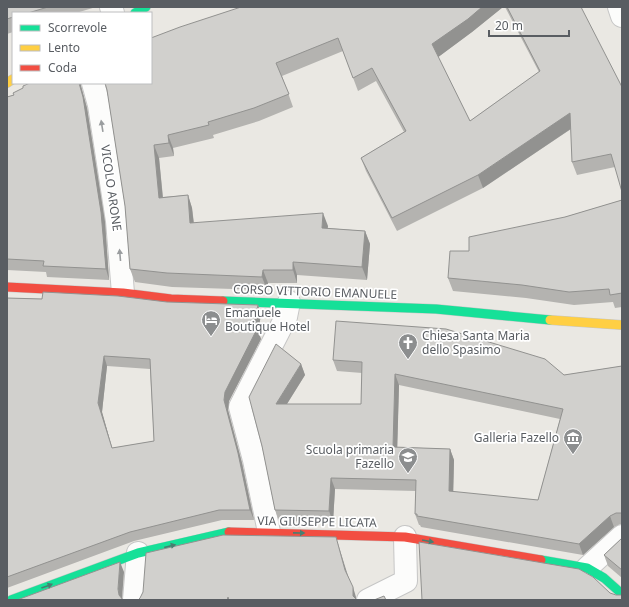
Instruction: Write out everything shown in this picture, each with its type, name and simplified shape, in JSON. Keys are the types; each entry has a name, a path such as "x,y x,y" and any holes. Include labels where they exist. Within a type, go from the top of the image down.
{"street":[{"path":"137,12 146,7"},
{"path":"619,7 622,16"},
{"name":"VICOLO ARONE","path":"93,84 99,105 117,221 123,293"},
{"name":"CORSO VITTORIO EMANUELE","path":"7,287 123,293 171,298 436,309 596,324 622,325"},
{"path":"269,532 254,460 240,407 286,317 289,302"},
{"name":"VIA GIUSEPPE LICATA","path":"11,600 138,553 225,532 269,532 405,537 587,568 604,578 622,594"},
{"path":"587,568 622,536"},
{"path":"368,600 407,590 405,537"},
{"path":"134,600 138,553"}],"building":[{"path":"7,7 48,7 31,12 12,12 12,17 7,19"},
{"path":"241,7 482,7 468,19 432,44 470,121 540,71 507,7 581,7 622,87 622,192 611,154 572,162 570,113 478,175 392,218 361,158 406,131 372,68 353,78 338,38 276,63 289,94 254,108 208,122 209,125 168,135 169,143 154,145 159,198 188,195 190,223 323,213 322,228 365,231 362,267 293,262 293,270 263,270 262,277 167,273 130,269 125,206 105,84 152,84 152,38"},
{"path":"28,84 79,84 83,97 101,212 106,269 43,266 44,261 7,259 7,97 14,95 13,93 23,88 23,86"},
{"path":"622,200 622,293 610,295 609,289 569,292 522,285 448,278 450,251 469,251 469,237 565,217"},
{"path":"43,292 118,296 167,302 258,305 253,327 257,329 225,392 224,400 238,453 250,510 219,510 130,532 7,577 7,298 42,299","holes":["104,356 150,359 154,441 112,448 98,403"]},
{"path":"336,321 446,329 545,359 564,375 622,366 622,513 616,513 610,516 579,544 417,516 417,514 415,514 416,480 331,478 329,511 275,510 262,446 249,397 276,344 301,364 276,404 361,404 362,362 333,360","holes":["395,374 563,409 538,500 449,491 450,449 393,447"]},
{"path":"223,535 336,537 345,570 353,587 353,596 357,600 229,600 228,597 227,600 138,600 143,592 146,553"},
{"path":"622,538 622,570 604,555"},
{"path":"419,542 579,569 593,577 610,593 622,595 622,600 422,600"},
{"path":"120,562 118,589 119,595 123,600 17,600"},
{"path":"384,596 386,600 374,600"}],"traffic: fast":[{"path":"137,12 146,7"},
{"path":"223,301 436,309 550,320"},
{"path":"11,600 138,553 229,532"},
{"path":"541,560 587,568 604,578 622,594"}],"traffic: slow":[{"path":"7,83 12,80"},
{"path":"550,320 622,325"}],"traffic: jam":[{"path":"7,287 123,293 171,299 223,301"},
{"path":"229,532 405,537 541,560"}],"place":[{"name":"Emanuele Boutique Hotel","path":"211,337"},
{"name":"Chiesa Santa Maria dello Spasimo","path":"408,360"},
{"name":"Galleria Fazello","path":"573,455"},
{"name":"Scuola primaria Fazello","path":"408,474"}]}
